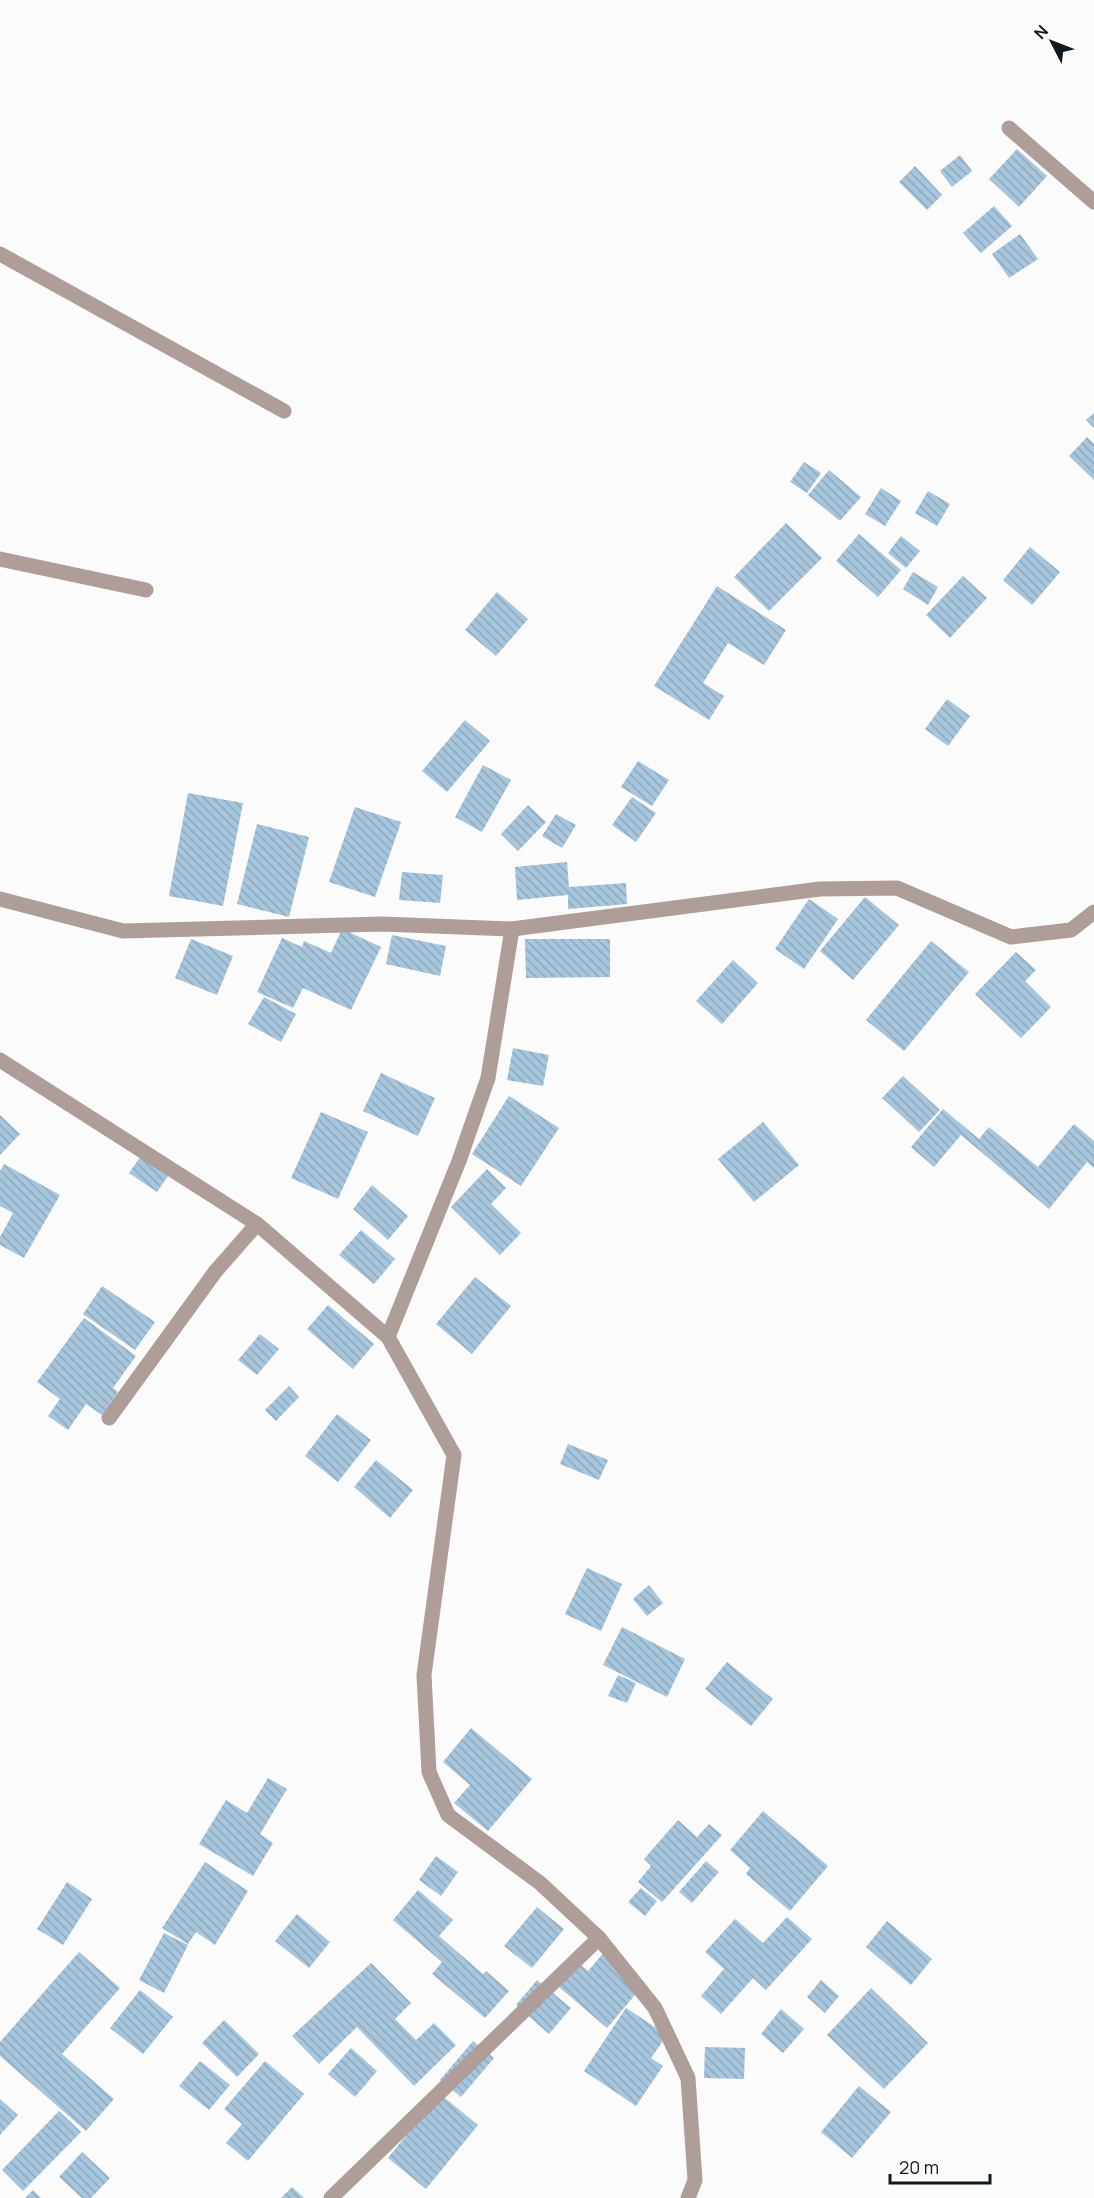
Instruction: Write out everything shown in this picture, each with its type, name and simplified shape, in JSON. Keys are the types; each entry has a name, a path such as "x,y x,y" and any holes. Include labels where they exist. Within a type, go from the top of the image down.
{"street":[{"path":"1009,128 1094,202"},
{"path":"0,254 285,411"},
{"path":"0,559 146,590"},
{"path":"0,899 123,931 382,924 512,929 820,889 897,888 1011,937 1071,930 1094,912"},
{"path":"388,1337 459,1161 488,1078 512,929"},
{"path":"0,1060 257,1224 388,1337 454,1455 424,1675 429,1772 448,1815 540,1883 598,1938 655,2008 688,2078 694,2180 688,2198"},
{"path":"109,1418 215,1272 257,1224"},
{"path":"331,2198 598,1938"}],"building":[{"path":"1017,149 1047,176 1019,207 989,179"},
{"path":"960,155 972,171 952,187 940,171"},
{"path":"915,166 942,195 927,210 899,182"},
{"path":"994,206 1012,226 981,253 963,233"},
{"path":"1020,234 1038,259 1009,278 992,254"},
{"path":"1094,413 1094,428 1086,420"},
{"path":"1087,437 1094,444 1094,480 1069,456"},
{"path":"804,462 821,473 807,493 790,482"},
{"path":"829,470 861,497 840,521 808,495"},
{"path":"881,488 901,501 885,526 865,514"},
{"path":"928,491 950,504 937,526 915,513"},
{"path":"786,523 822,558 769,611 734,577"},
{"path":"859,534 901,570 878,597 836,561"},
{"path":"901,536 920,551 906,568 888,553"},
{"path":"1030,547 1060,572 1032,605 1003,580"},
{"path":"913,572 938,587 928,605 903,589"},
{"path":"963,576 987,598 950,638 926,615"},
{"path":"717,586 786,630 764,665 728,643 703,683 724,696 709,720 654,686"},
{"path":"497,592 528,619 496,656 465,630"},
{"path":"947,699 970,716 948,746 925,729"},
{"path":"465,720 490,741 447,792 422,771"},
{"path":"638,761 669,780 652,806 621,787"},
{"path":"483,765 511,780 482,832 455,817"},
{"path":"188,793 243,803 223,906 169,896"},
{"path":"632,797 656,813 636,842 612,825"},
{"path":"528,805 546,822 518,851 501,834"},
{"path":"355,807 401,822 375,897 329,882"},
{"path":"556,814 576,825 562,848 542,836"},
{"path":"257,824 309,837 289,917 237,904"},
{"path":"567,862 569,887 626,883 627,904 568,909 568,895 517,900 515,867"},
{"path":"402,872 443,875 440,903 399,900"},
{"path":"865,897 899,925 853,980 820,951"},
{"path":"809,899 838,919 804,969 775,949"},
{"path":"342,929 381,947 351,1010 303,988 293,1008 257,992 282,938 302,947 304,941 331,953"},
{"path":"392,935 446,946 440,976 386,964"},
{"path":"191,939 233,956 217,995 175,978"},
{"path":"525,939 610,939 610,977 526,978"},
{"path":"931,941 969,972 904,1051 866,1020"},
{"path":"1016,952 1036,970 1025,981 1051,1007 1021,1038 975,994"},
{"path":"733,960 758,983 722,1024 696,1001"},
{"path":"264,997 296,1014 281,1042 248,1024"},
{"path":"513,1048 549,1055 543,1086 507,1080"},
{"path":"381,1073 435,1098 418,1136 363,1111"},
{"path":"903,1076 940,1110 919,1132 882,1098"},
{"path":"509,1096 559,1128 521,1186 472,1154"},
{"path":"943,1109 979,1139 989,1127 1038,1167 1074,1124 1094,1141 1094,1168 1087,1162 1049,1209 961,1135 934,1167 911,1147"},
{"path":"321,1112 368,1132 338,1199 291,1178"},
{"path":"0,1115 20,1134 0,1155"},
{"path":"763,1122 799,1165 754,1202 718,1159"},
{"path":"141,1156 168,1176 157,1192 129,1173"},
{"path":"4,1164 60,1195 24,1258 0,1245 0,1237 13,1213 0,1206 0,1171"},
{"path":"487,1169 506,1188 491,1204 521,1233 500,1255 451,1207"},
{"path":"372,1185 408,1216 388,1240 353,1209"},
{"path":"361,1230 395,1259 374,1284 339,1255"},
{"path":"475,1277 511,1306 472,1354 436,1324"},
{"path":"102,1286 155,1322 135,1350 83,1314"},
{"path":"328,1305 374,1344 353,1369 307,1329"},
{"path":"84,1318 136,1356 113,1388 118,1392 102,1415 86,1404 68,1430 48,1416 60,1399 37,1382"},
{"path":"260,1334 279,1349 257,1375 238,1360"},
{"path":"289,1386 299,1397 276,1421 265,1410"},
{"path":"337,1414 371,1440 338,1482 305,1456"},
{"path":"568,1444 608,1460 599,1480 560,1464"},
{"path":"376,1460 413,1490 390,1518 354,1487"},
{"path":"587,1568 622,1584 601,1631 565,1614"},
{"path":"649,1585 663,1603 647,1616 633,1599"},
{"path":"622,1627 685,1659 667,1697 603,1665"},
{"path":"727,1662 773,1699 751,1726 705,1689"},
{"path":"618,1675 636,1683 627,1703 608,1696"},
{"path":"471,1728 532,1779 488,1831 454,1803 470,1785 443,1762"},
{"path":"268,1778 287,1789 260,1834 273,1843 253,1876 199,1844 226,1800 247,1813"},
{"path":"763,1811 828,1866 790,1911 746,1874 750,1868 730,1850"},
{"path":"678,1820 697,1837 709,1824 722,1835 662,1902 638,1882 651,1866 644,1859"},
{"path":"436,1856 458,1872 441,1896 419,1880"},
{"path":"706,1861 719,1872 692,1903 679,1892"},
{"path":"205,1862 248,1891 215,1945 196,1932 188,1944 162,1928"},
{"path":"67,1882 92,1899 63,1945 37,1929"},
{"path":"641,1888 657,1901 645,1916 628,1902"},
{"path":"418,1890 453,1920 439,1936 483,1974 486,1971 509,1991 485,2018 432,1974 442,1962 393,1920"},
{"path":"537,1907 564,1929 532,1968 504,1946"},
{"path":"297,1914 330,1942 309,1968 275,1941"},
{"path":"787,1917 812,1939 766,1990 753,1978 721,2014 701,1996 724,1969 705,1952 735,1919 763,1943"},
{"path":"887,1921 932,1959 911,1985 866,1947"},
{"path":"164,1933 188,1945 164,1993 139,1980"},
{"path":"606,1950 645,1983 607,2028 552,1981 573,1958 588,1971"},
{"path":"79,1952 120,1988 62,2054 114,2099 86,2131 0,2056 0,2042"},
{"path":"371,1963 411,2003 395,2019 416,2040 434,2023 456,2045 414,2086 357,2027 319,2064 292,2036"},
{"path":"537,1980 571,2008 549,2034 516,2005"},
{"path":"821,1980 839,1996 825,2013 807,1997"},
{"path":"871,1988 928,2043 884,2089 827,2035"},
{"path":"140,1990 173,2017 143,2054 110,2028"},
{"path":"626,2008 667,2035 651,2058 663,2066 636,2106 584,2071"},
{"path":"781,2009 804,2029 783,2053 761,2034"},
{"path":"224,2020 259,2054 237,2077 202,2043"},
{"path":"473,2041 494,2058 461,2097 440,2080"},
{"path":"705,2047 745,2048 744,2079 704,2078"},
{"path":"351,2048 377,2071 355,2097 328,2074"},
{"path":"200,2061 230,2085 209,2110 179,2086"},
{"path":"265,2061 304,2094 248,2161 226,2143 242,2124 224,2109"},
{"path":"859,2086 891,2112 852,2158 821,2132"},
{"path":"440,2094 478,2125 426,2189 388,2158"},
{"path":"0,2099 18,2115 0,2135"},
{"path":"59,2111 81,2132 23,2191 2,2170"},
{"path":"82,2152 110,2178 91,2198 82,2198 59,2177"},
{"path":"292,2187 304,2198 281,2198"},
{"path":"33,2190 41,2198 25,2198"}]}
